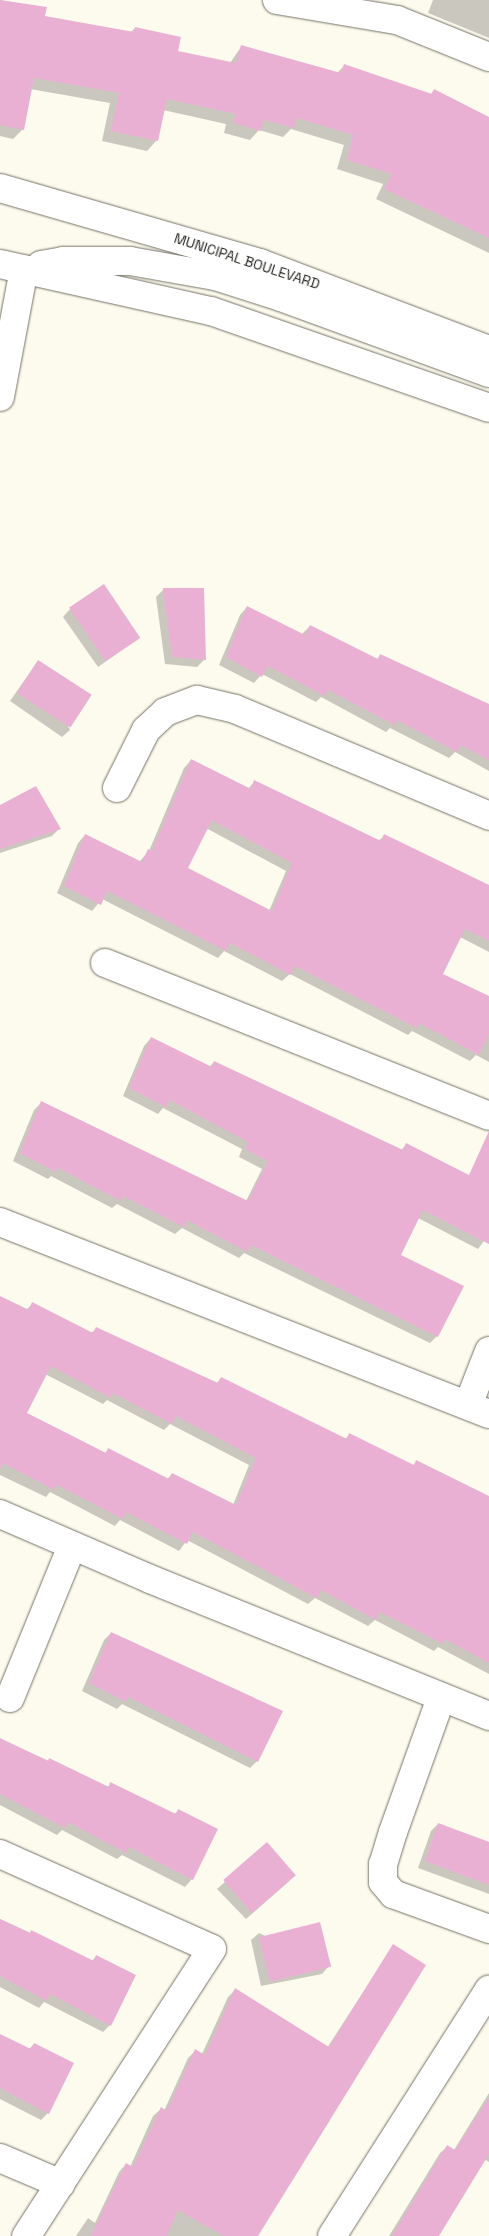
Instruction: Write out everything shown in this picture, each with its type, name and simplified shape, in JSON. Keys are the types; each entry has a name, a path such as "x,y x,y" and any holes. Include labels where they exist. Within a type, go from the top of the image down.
{"street":[{"path":"277,0 401,10 489,56"},
{"name":"MUNICIPAL BOULEVARD","path":"0,188 260,263 489,350"},
{"path":"0,244 12,266 0,397"},
{"path":"12,266 63,261 130,261 215,276 282,297 489,373"},
{"path":"12,266 211,312 489,408"},
{"path":"117,788 146,730 165,712 197,700 236,709 489,816"},
{"path":"105,963 489,1116"},
{"path":"0,1222 478,1409 489,1351"},
{"path":"0,1514 72,1546 489,1716"},
{"path":"10,1698 72,1546"},
{"path":"441,1698 393,1832 383,1864 382,1882 393,1894 489,1929"},
{"path":"0,1854 212,1949 26,2236"},
{"path":"332,2236 489,1990"},
{"path":"0,2158 61,2184"}],"building":[{"path":"0,0 47,7 45,16 134,32 135,27 181,37 178,51 236,63 241,45 341,73 344,64 432,94 434,89 489,117 489,238 384,189 392,174 347,160 353,135 297,118 294,128 264,120 261,131 233,123 236,114 167,99 158,141 111,131 119,93 34,78 24,130 0,125"},
{"path":"104,584 140,638 106,661 69,607"},
{"path":"163,588 204,588 206,660 172,657"},
{"path":"247,606 305,635 310,625 378,659 380,654 489,704 489,760 461,745 457,752 397,720 395,725 328,690 325,696 268,666 262,677 226,657"},
{"path":"38,660 92,695 70,728 17,693"},
{"path":"191,759 251,789 254,780 381,841 384,834 489,885 489,941 465,929 443,974 489,996 489,1034 479,1055 419,1023 417,1028 295,966 291,975 230,943 226,951 107,891 101,905 64,886 85,834 142,862 148,849 152,851","holes":["212,820 292,863 272,911 188,868"]},
{"path":"36,786 61,829 0,849 0,805"},
{"path":"151,1037 212,1067 214,1061 403,1150 406,1143 469,1175 489,1131 489,1244 423,1210 401,1255 464,1286 438,1337 251,1245 248,1252 187,1220 184,1227 123,1196 121,1201 58,1168 56,1172 20,1153 41,1101 248,1201 268,1161 245,1149 248,1142 170,1100 166,1107 129,1088"},
{"path":"0,1296 29,1310 32,1302 93,1333 96,1327 218,1383 221,1377 347,1439 349,1433 414,1465 416,1460 489,1496 489,1663 445,1639 443,1644 380,1612 376,1620 321,1590 317,1598 193,1532 187,1544 126,1512 123,1519 57,1485 54,1490 3,1463 0,1469","holes":["51,1366 111,1398 113,1393 172,1424 176,1416 256,1458 236,1505 172,1473 169,1479 108,1448 106,1453 27,1413"]},
{"path":"111,1632 283,1711 258,1762 128,1697 126,1702 89,1683"},
{"path":"0,1738 48,1761 49,1758 109,1787 110,1782 176,1814 178,1809 218,1829 193,1880 129,1847 126,1853 68,1822 65,1828 0,1794"},
{"path":"438,1823 489,1842 489,1885 425,1861"},
{"path":"267,1842 296,1875 252,1913 223,1880"},
{"path":"0,1919 30,1933 31,1930 94,1961 96,1955 136,1975 111,2026 50,1994 47,2001 0,1976"},
{"path":"320,1922 331,1967 270,1982 259,1937"},
{"path":"393,1944 426,1965 258,2236 224,2236 178,2210 167,2236 91,2236 126,2163 133,2167 161,2107 167,2111 195,2049 205,2055 235,1988 329,2047"},
{"path":"0,2034 31,2049 34,2043 74,2063 49,2114 0,2088"},
{"path":"489,2098 489,2154 439,2236 392,2236 447,2145 455,2150"}]}
